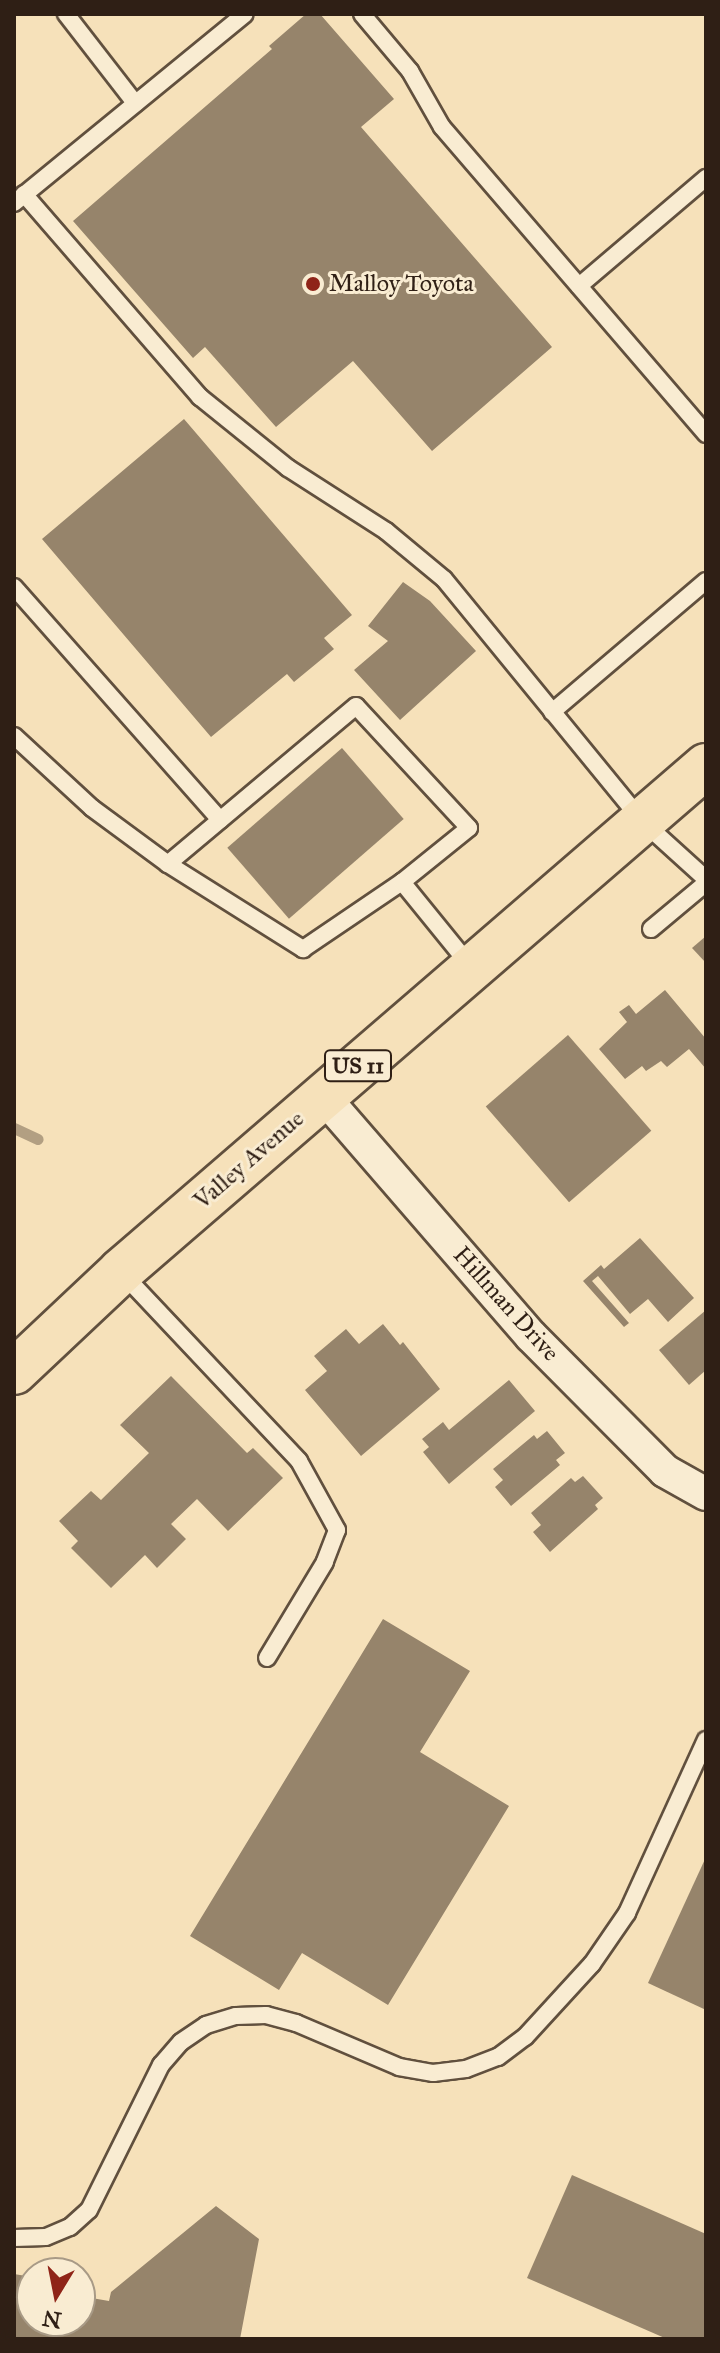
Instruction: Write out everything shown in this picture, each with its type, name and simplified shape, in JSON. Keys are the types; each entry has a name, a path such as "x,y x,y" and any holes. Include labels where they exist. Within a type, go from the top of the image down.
{"main road":[{"name":"Valley Avenue","path":"14,1372 121,1271 706,766"}],"street":[{"name":"Hillman Drive","path":"323,1096 531,1336 665,1471 706,1494"}],"lane":[{"path":"245,14 19,198 200,397 288,468 386,531 444,579 642,821 706,881 651,929"},
{"path":"362,14 410,71 442,127 706,434"},
{"path":"76,17 135,103"},
{"path":"579,286 706,178"},
{"path":"552,712 706,581"},
{"path":"14,587 220,820"},
{"path":"14,736 61,782 168,864 303,949 402,882 469,828 356,706 168,864"},
{"path":"402,882 472,968"},
{"path":"121,1271 299,1461 337,1530 325,1562 267,1658"},
{"path":"14,2238 46,2237 70,2227 89,2210 161,2065 181,2042 206,2025 236,2016 266,2015 296,2023 399,2067 433,2073 476,2065 498,2057 525,2037 592,1964 627,1913 706,1740"}],"building":[{"name":"Malloy Toyota","path":"306,14 320,14 394,99 361,127 552,347 432,451 353,361 276,427 205,347 193,358 73,221 272,49 269,46"},
{"path":"184,419 352,615 324,638 334,649 294,682 287,674 211,737 42,539"},
{"path":"403,582 430,601 476,651 400,720 354,670 388,641 368,626"},
{"path":"342,748 404,819 289,919 227,848"},
{"path":"706,936 706,963 692,948"},
{"path":"665,990 706,1039 706,1069 689,1049 667,1067 661,1061 646,1071 642,1066 625,1079 599,1049 627,1022 619,1012 629,1005 636,1014"},
{"path":"568,1035 651,1131 569,1202 486,1107"},
{"path":"640,1238 694,1298 668,1322 648,1299 630,1314 598,1276 592,1281 629,1323 624,1327 583,1281 601,1265 604,1269"},
{"path":"706,1310 706,1370 689,1385 659,1350"},
{"path":"383,1324 400,1345 403,1342 440,1389 361,1456 305,1390 327,1371 314,1356 346,1329 359,1344"},
{"path":"171,1376 247,1453 253,1448 283,1478 228,1531 197,1499 171,1524 186,1539 157,1568 145,1555 111,1588 71,1548 78,1541 59,1521 91,1491 101,1500 149,1453 120,1425"},
{"path":"509,1380 535,1411 449,1484 423,1452 429,1447 422,1439 443,1422 449,1430"},
{"path":"547,1431 565,1453 556,1460 560,1465 511,1506 495,1487 503,1480 493,1469 534,1435 537,1439"},
{"path":"583,1476 603,1498 595,1505 598,1509 550,1552 533,1532 541,1525 531,1513 571,1478 575,1482"},
{"path":"383,1619 470,1671 420,1752 509,1806 388,2005 302,1953 279,1990 190,1936"},
{"path":"706,1857 706,2010 648,1983"},
{"path":"572,2175 706,2234 706,2339 667,2339 527,2278"},
{"path":"216,2206 259,2239 240,2339 14,2339 14,2274 16,2337 96,2337 96,2299 109,2301 111,2292"}],"waterway":[{"path":"14,1128 38,1139"}],"place":[{"name":"Malloy Toyota","path":"313,284"}]}
